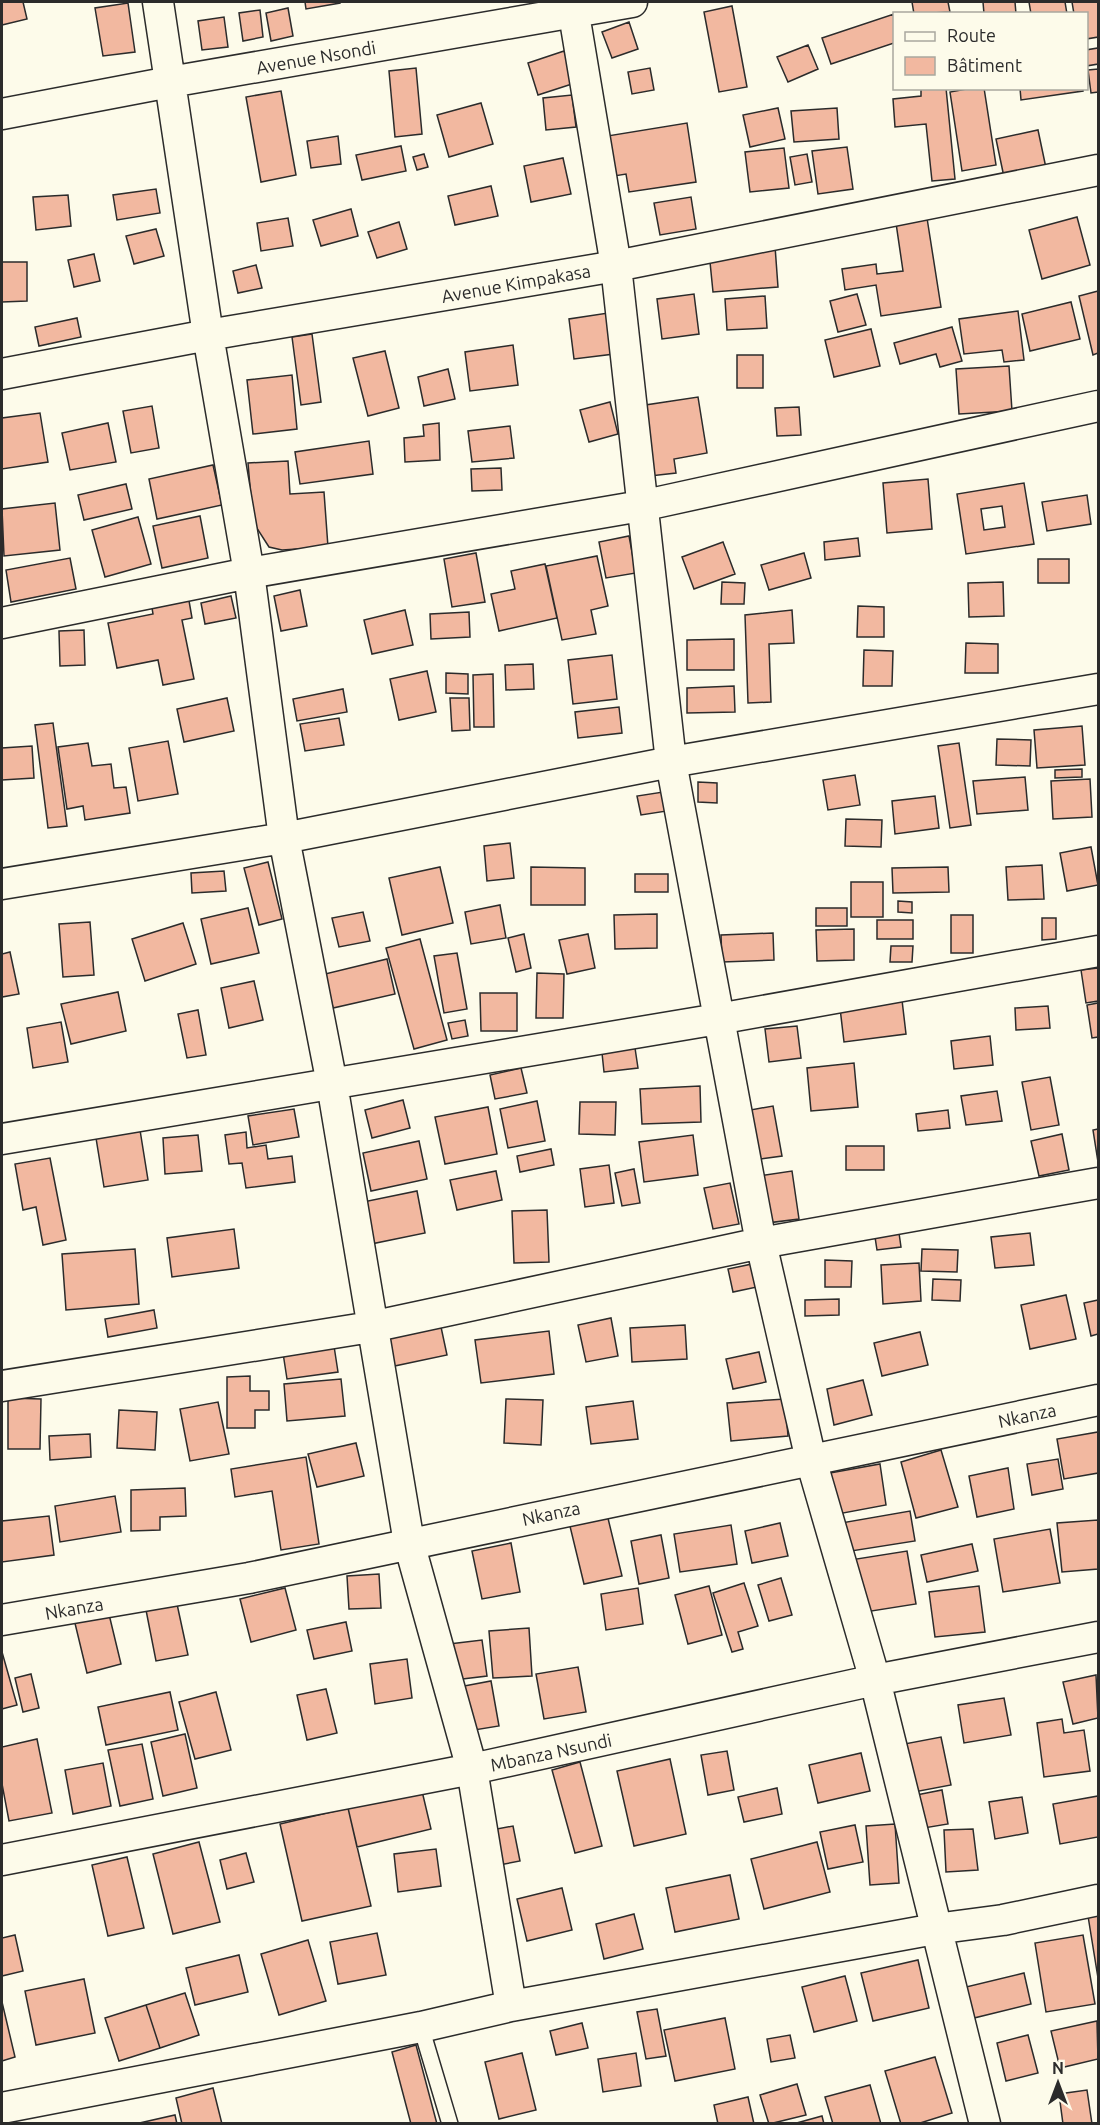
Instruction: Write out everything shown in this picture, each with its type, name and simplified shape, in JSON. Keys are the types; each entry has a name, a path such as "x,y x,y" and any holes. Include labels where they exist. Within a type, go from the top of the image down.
{"street":[{"path":"158,2 208,336 249,573 284,838 332,1084 409,1543 472,1769 511,2006"},
{"name":"Avenue Nsondi","path":"2,114 572,8 632,2"},
{"path":"572,8 616,266 671,762 761,1243 811,1460 875,1680 985,2124"},
{"name":"Avenue Kimpakasa","path":"2,374 616,266 1098,170"},
{"path":"2,623 249,573 641,506 1098,406"},
{"path":"2,884 284,838 671,762 1098,689"},
{"path":"2,1139 718,1019 1098,951"},
{"path":"2,1386 371,1327 761,1243 1098,1183"},
{"name":"Nkanza","path":"2,1620 249,1578 1098,1400"},
{"name":"Mbanza Nsundi","path":"2,1860 472,1769 875,1680 1098,1637"},
{"path":"2,2108 421,2027 511,2006 935,1929 1003,1920 1098,1900"}],"lane":[{"path":"421,2027 450,2124"}],"building":[{"path":"2,2 23,2 27,19 2,25"},
{"path":"305,2 340,2 340,3 306,9"},
{"path":"912,2 948,2 950,12 914,12"},
{"path":"983,2 1015,2 1016,12 984,12"},
{"path":"1029,2 1065,2 1067,12 1031,12"},
{"path":"1072,2 1098,2 1098,37 1088,39 1088,12 1074,12"},
{"path":"128,3 135,52 103,56 95,8"},
{"path":"732,6 747,87 719,92 704,12"},
{"path":"288,8 293,36 271,41 266,13"},
{"path":"260,10 263,37 243,41 239,13"},
{"path":"893,14 893,43 831,64 822,38"},
{"path":"224,17 228,47 202,50 198,21"},
{"path":"629,22 638,49 612,58 602,32"},
{"path":"808,45 818,69 788,82 777,57"},
{"path":"1098,48 1098,64 1088,66 1088,50"},
{"path":"564,51 575,83 538,95 528,63"},
{"path":"416,68 422,134 395,137 389,71"},
{"path":"650,68 654,90 632,94 628,72"},
{"path":"1098,69 1098,92 1091,93 1088,70"},
{"path":"921,90 946,90 955,179 932,181 926,124 895,127 893,99 921,96"},
{"path":"984,90 996,165 962,171 950,92"},
{"path":"1020,90 1083,90 1083,91 1021,100"},
{"path":"281,91 296,175 261,182 246,97"},
{"path":"572,95 576,127 546,130 543,98"},
{"path":"481,103 493,144 449,157 437,115"},
{"path":"778,108 785,139 750,147 743,115"},
{"path":"837,108 839,139 794,142 791,111"},
{"path":"687,123 696,182 629,192 626,174 608,177 601,137"},
{"path":"1038,130 1046,168 1004,177 996,139"},
{"path":"338,136 341,164 311,168 307,141"},
{"path":"401,146 406,171 362,180 356,155"},
{"path":"847,147 853,189 818,194 812,151"},
{"path":"784,148 789,188 750,192 745,152"},
{"path":"424,154 428,167 417,170 413,157"},
{"path":"807,154 812,182 795,185 790,157"},
{"path":"563,158 571,194 531,202 524,166"},
{"path":"491,186 498,216 455,225 448,196"},
{"path":"156,189 160,213 117,220 113,195"},
{"path":"68,195 71,226 36,230 33,197"},
{"path":"691,197 696,229 660,235 654,203"},
{"path":"351,209 358,236 321,246 313,220"},
{"path":"1077,217 1090,265 1042,279 1029,230"},
{"path":"288,218 293,246 261,251 257,223"},
{"path":"927,218 941,307 881,316 876,285 845,290 842,269 876,264 877,274 903,271 896,223"},
{"path":"399,222 407,249 377,258 368,232"},
{"path":"156,229 164,256 134,264 126,236"},
{"path":"775,246 778,287 713,292 709,252"},
{"path":"94,254 100,281 74,287 68,260"},
{"path":"2,262 27,262 27,301 2,302"},
{"path":"256,265 262,288 238,293 233,271"},
{"path":"1098,291 1098,353 1093,355 1079,296"},
{"path":"694,294 699,334 662,339 657,299"},
{"path":"857,294 866,325 838,332 830,301"},
{"path":"765,296 767,328 727,330 725,299"},
{"path":"1071,302 1080,339 1030,351 1022,314"},
{"path":"1018,311 1024,360 1004,362 1002,350 964,354 959,319"},
{"path":"608,313 614,354 574,359 569,319"},
{"path":"77,318 81,337 39,346 35,327"},
{"path":"952,327 962,361 940,367 936,354 900,364 894,343"},
{"path":"871,329 880,366 834,377 825,340"},
{"path":"312,334 321,402 301,405 292,337"},
{"path":"513,345 518,385 470,391 465,352"},
{"path":"385,351 399,408 368,416 353,358"},
{"path":"737,355 763,355 763,388 737,388"},
{"path":"1009,366 1012,411 959,414 956,369"},
{"path":"448,369 455,399 424,406 418,377"},
{"path":"292,375 297,429 253,434 247,380"},
{"path":"698,397 707,453 674,459 676,473 650,476 639,406"},
{"path":"610,402 618,434 589,442 580,410"},
{"path":"152,406 159,448 131,453 123,411"},
{"path":"799,407 801,435 777,436 775,408"},
{"path":"40,413 48,462 2,469 2,418"},
{"path":"108,423 116,462 70,470 62,433"},
{"path":"439,423 440,460 405,462 404,438 424,436 423,425"},
{"path":"510,426 514,458 472,462 468,431"},
{"path":"369,441 373,474 300,484 295,452"},
{"path":"288,461 290,494 324,492 328,547 282,550 269,547 253,522 248,463"},
{"path":"213,465 222,505 157,519 149,479"},
{"path":"501,468 502,490 472,491 471,469"},
{"path":"928,479 932,529 887,533 883,483"},
{"path":"1024,483 1034,544 966,554 957,494","holes":["1002,506 1005,527 984,530 981,509"]},
{"path":"126,484 132,509 84,520 78,495"},
{"path":"1087,495 1091,524 1047,531 1042,502"},
{"path":"55,503 60,550 4,556 2,509"},
{"path":"200,516 208,558 162,568 153,526"},
{"path":"138,517 151,564 105,577 92,530"},
{"path":"629,536 636,573 606,578 599,542"},
{"path":"858,538 860,556 825,560 824,542"},
{"path":"723,542 735,574 694,589 682,557"},
{"path":"476,553 485,602 452,607 444,559"},
{"path":"804,553 811,578 769,590 761,565"},
{"path":"597,556 608,606 591,610 596,634 562,640 546,566"},
{"path":"70,558 76,589 11,602 6,570"},
{"path":"1038,559 1069,559 1069,583 1038,583"},
{"path":"545,564 557,618 499,631 491,594 515,589 511,571"},
{"path":"722,582 745,583 744,604 721,604"},
{"path":"1003,582 1004,616 969,617 968,583"},
{"path":"300,590 307,626 281,631 274,596"},
{"path":"188,595 192,618 182,620 194,679 163,685 158,660 117,668 108,623 153,614 151,602"},
{"path":"231,596 236,618 205,624 201,603"},
{"path":"858,606 884,607 884,637 857,637"},
{"path":"405,610 413,645 372,654 364,620"},
{"path":"792,610 794,643 769,644 771,702 748,703 745,615"},
{"path":"469,612 470,637 431,639 430,614"},
{"path":"84,630 85,665 60,666 59,631"},
{"path":"734,639 734,670 687,670 687,640"},
{"path":"966,643 998,644 998,673 965,673"},
{"path":"864,650 893,651 892,686 863,686"},
{"path":"612,655 617,699 573,704 568,660"},
{"path":"533,664 534,689 506,690 505,665"},
{"path":"427,671 436,712 399,720 390,679"},
{"path":"446,673 468,674 468,694 446,693"},
{"path":"493,674 494,727 474,727 473,675"},
{"path":"734,686 735,712 687,713 687,688"},
{"path":"343,689 347,712 297,721 293,699"},
{"path":"227,698 234,731 184,742 177,709"},
{"path":"450,698 469,698 470,730 452,731"},
{"path":"619,707 622,733 578,738 575,712"},
{"path":"339,718 344,745 305,751 300,724"},
{"path":"53,723 67,826 48,828 35,725"},
{"path":"1082,726 1085,765 1037,768 1034,730"},
{"path":"997,739 1031,740 1030,766 996,765"},
{"path":"168,741 178,794 138,801 129,748"},
{"path":"88,743 92,766 111,764 114,788 126,787 130,813 85,820 83,806 67,809 58,747"},
{"path":"959,743 971,825 950,828 938,746"},
{"path":"32,746 34,778 2,780 2,748"},
{"path":"1082,769 1082,777 1055,778 1055,770"},
{"path":"855,775 860,805 828,810 823,780"},
{"path":"1025,777 1028,810 977,814 973,781"},
{"path":"1090,779 1092,817 1053,819 1051,781"},
{"path":"698,782 717,783 717,803 698,802"},
{"path":"663,792 667,811 641,815 637,796"},
{"path":"935,796 939,828 895,834 892,801"},
{"path":"846,819 882,820 881,847 845,846"},
{"path":"510,843 514,878 487,881 484,846"},
{"path":"1091,847 1098,885 1067,891 1060,853"},
{"path":"268,862 282,919 259,925 244,868"},
{"path":"1042,865 1044,899 1008,900 1006,867"},
{"path":"440,867 453,923 402,935 389,878"},
{"path":"531,867 585,868 585,905 531,905"},
{"path":"948,867 949,892 893,893 892,868"},
{"path":"224,871 226,891 192,893 191,873"},
{"path":"635,874 668,874 668,892 635,892"},
{"path":"851,882 883,882 883,917 851,917"},
{"path":"898,901 912,902 912,913 898,912"},
{"path":"500,905 506,938 471,944 465,912"},
{"path":"248,908 259,953 211,964 201,919"},
{"path":"816,908 847,908 847,926 816,926"},
{"path":"363,912 370,941 339,947 332,918"},
{"path":"657,914 657,948 615,949 614,915"},
{"path":"951,915 973,915 973,953 951,953"},
{"path":"1042,918 1056,918 1056,939 1042,940"},
{"path":"877,920 913,920 913,939 877,939"},
{"path":"90,922 94,975 63,977 59,924"},
{"path":"183,923 196,964 145,981 132,939"},
{"path":"854,929 854,960 817,961 816,930"},
{"path":"773,933 774,960 722,962 721,935"},
{"path":"524,934 531,968 516,972 508,938"},
{"path":"588,934 595,968 567,974 559,940"},
{"path":"420,939 447,1040 414,1049 386,948"},
{"path":"891,946 913,946 912,962 890,962"},
{"path":"10,952 19,994 2,997 2,954"},
{"path":"457,953 467,1009 444,1013 434,956"},
{"path":"387,959 395,994 333,1008 325,974"},
{"path":"1098,968 1098,1001 1086,1003 1081,970"},
{"path":"537,973 564,974 563,1018 536,1018"},
{"path":"254,981 263,1020 229,1028 221,988"},
{"path":"118,992 126,1031 71,1044 61,1004"},
{"path":"480,993 517,993 517,1031 481,1031"},
{"path":"902,1000 906,1034 844,1042 840,1008"},
{"path":"1098,1003 1098,1037 1092,1038 1087,1005"},
{"path":"1048,1006 1050,1028 1016,1030 1015,1008"},
{"path":"198,1010 206,1055 187,1058 178,1014"},
{"path":"465,1020 468,1036 452,1039 448,1023"},
{"path":"61,1022 68,1062 33,1068 27,1028"},
{"path":"797,1026 801,1058 769,1062 765,1029"},
{"path":"990,1036 993,1065 954,1069 951,1041"},
{"path":"635,1048 638,1068 604,1072 602,1053"},
{"path":"854,1063 858,1107 811,1111 807,1068"},
{"path":"521,1068 527,1093 495,1099 490,1075"},
{"path":"1050,1077 1059,1125 1031,1130 1022,1082"},
{"path":"700,1086 701,1122 642,1124 640,1089"},
{"path":"997,1091 1002,1121 966,1125 961,1096"},
{"path":"403,1100 410,1128 372,1138 365,1110"},
{"path":"537,1101 545,1141 508,1148 500,1109"},
{"path":"580,1102 616,1102 615,1135 579,1134"},
{"path":"773,1106 782,1156 754,1160 745,1111"},
{"path":"488,1107 497,1154 445,1164 435,1117"},
{"path":"294,1109 299,1137 253,1145 248,1116"},
{"path":"948,1110 950,1128 918,1131 916,1114"},
{"path":"1098,1129 1098,1162 1093,1130"},
{"path":"140,1130 148,1180 104,1187 96,1138"},
{"path":"246,1132 247,1148 266,1145 268,1159 292,1156 295,1182 246,1188 242,1163 229,1164 225,1135"},
{"path":"1062,1134 1069,1170 1039,1176 1031,1141"},
{"path":"198,1135 202,1171 165,1174 163,1138"},
{"path":"693,1135 698,1175 644,1182 639,1142"},
{"path":"419,1141 427,1179 371,1191 363,1153"},
{"path":"846,1146 884,1146 884,1170 846,1170"},
{"path":"551,1149 554,1165 520,1172 517,1156"},
{"path":"50,1158 66,1240 43,1245 36,1207 23,1210 15,1164"},
{"path":"609,1165 614,1203 585,1207 580,1169"},
{"path":"634,1169 640,1203 622,1206 615,1173"},
{"path":"496,1171 502,1200 457,1210 450,1180"},
{"path":"792,1171 799,1219 759,1224 753,1177"},
{"path":"730,1183 739,1224 713,1229 704,1188"},
{"path":"417,1191 425,1233 371,1244 363,1202"},
{"path":"547,1210 549,1262 514,1263 512,1211"},
{"path":"234,1229 239,1268 172,1277 167,1238"},
{"path":"899,1233 901,1247 877,1250 875,1237"},
{"path":"1030,1233 1034,1265 995,1268 991,1237"},
{"path":"135,1249 139,1304 66,1310 62,1254"},
{"path":"922,1249 958,1250 957,1272 921,1271"},
{"path":"825,1260 852,1261 851,1287 825,1287"},
{"path":"919,1263 921,1301 883,1304 881,1265"},
{"path":"752,1264 757,1287 733,1292 728,1269"},
{"path":"933,1279 961,1280 960,1301 932,1300"},
{"path":"1066,1295 1076,1339 1030,1349 1021,1305"},
{"path":"839,1299 839,1315 805,1316 805,1300"},
{"path":"1098,1300 1098,1334 1091,1336 1084,1303"},
{"path":"154,1310 157,1328 108,1337 105,1319"},
{"path":"611,1318 618,1356 586,1362 578,1325"},
{"path":"685,1325 687,1359 632,1362 630,1328"},
{"path":"441,1327 447,1355 385,1368 379,1340"},
{"path":"549,1331 554,1374 481,1383 475,1340"},
{"path":"920,1332 928,1365 882,1376 874,1343"},
{"path":"334,1346 338,1372 287,1379 283,1353"},
{"path":"759,1352 766,1382 733,1389 726,1359"},
{"path":"250,1376 250,1391 269,1391 269,1410 255,1410 255,1428 227,1428 227,1377"},
{"path":"341,1379 345,1416 287,1421 284,1384"},
{"path":"863,1380 872,1415 834,1425 827,1389"},
{"path":"8,1398 41,1399 40,1449 8,1449"},
{"path":"506,1399 543,1400 541,1445 504,1443"},
{"path":"785,1399 788,1436 731,1441 727,1403"},
{"path":"633,1401 638,1439 591,1444 586,1407"},
{"path":"218,1402 229,1454 190,1461 180,1409"},
{"path":"119,1410 157,1412 155,1450 117,1448"},
{"path":"1098,1432 1098,1473 1064,1479 1057,1439"},
{"path":"90,1434 91,1457 50,1460 49,1436"},
{"path":"356,1443 364,1476 317,1487 308,1454"},
{"path":"941,1450 958,1507 916,1518 901,1462"},
{"path":"306,1457 319,1544 281,1550 272,1491 235,1497 231,1469"},
{"path":"1058,1459 1063,1489 1032,1495 1027,1464"},
{"path":"880,1464 886,1505 838,1514 830,1473"},
{"path":"1008,1468 1014,1509 977,1517 969,1476"},
{"path":"185,1488 186,1516 160,1517 160,1530 131,1531 131,1490"},
{"path":"115,1496 121,1532 60,1542 55,1506"},
{"path":"606,1510 622,1576 584,1584 568,1518"},
{"path":"910,1511 915,1541 845,1552 841,1523"},
{"path":"49,1516 54,1555 2,1562 2,1521"},
{"path":"1098,1520 1098,1569 1062,1572 1057,1523"},
{"path":"780,1523 788,1556 752,1563 745,1531"},
{"path":"731,1525 737,1564 680,1572 674,1534"},
{"path":"1050,1529 1060,1583 1003,1592 994,1539"},
{"path":"661,1535 669,1578 639,1584 631,1541"},
{"path":"511,1543 520,1592 482,1599 472,1551"},
{"path":"972,1544 978,1571 927,1582 921,1555"},
{"path":"907,1551 916,1604 859,1613 850,1560"},
{"path":"379,1574 381,1608 349,1609 347,1576"},
{"path":"781,1578 792,1615 769,1621 758,1585"},
{"path":"744,1583 758,1626 738,1632 743,1649 732,1652 713,1593"},
{"path":"709,1586 722,1635 688,1644 675,1595"},
{"path":"979,1586 985,1632 935,1637 929,1592"},
{"path":"285,1588 296,1630 251,1642 240,1599"},
{"path":"638,1588 643,1624 606,1630 601,1594"},
{"path":"177,1604 188,1655 156,1661 146,1610"},
{"path":"107,1606 121,1664 87,1673 73,1615"},
{"path":"346,1622 352,1651 314,1659 307,1630"},
{"path":"529,1628 532,1676 493,1678 489,1631"},
{"path":"482,1640 487,1676 446,1681 441,1645"},
{"path":"2,1652 17,1705 2,1709"},
{"path":"407,1659 412,1698 375,1704 370,1664"},
{"path":"578,1667 586,1712 544,1719 536,1674"},
{"path":"31,1674 39,1708 23,1712 15,1678"},
{"path":"1096,1675 1098,1718 1073,1724 1063,1682"},
{"path":"491,1681 499,1726 456,1733 448,1689"},
{"path":"326,1689 337,1733 307,1740 297,1695"},
{"path":"170,1692 178,1730 106,1745 98,1707"},
{"path":"216,1692 231,1750 195,1759 179,1702"},
{"path":"1004,1698 1011,1735 964,1743 958,1705"},
{"path":"1062,1719 1064,1733 1084,1730 1090,1771 1044,1777 1037,1723"},
{"path":"185,1734 197,1788 163,1796 151,1742"},
{"path":"941,1737 951,1785 909,1793 899,1745"},
{"path":"37,1739 52,1813 9,1821 2,1784 2,1747"},
{"path":"142,1744 153,1799 120,1806 108,1750"},
{"path":"727,1751 734,1790 708,1795 701,1755"},
{"path":"861,1753 870,1791 818,1803 809,1765"},
{"path":"670,1759 686,1834 634,1846 617,1771"},
{"path":"580,1762 602,1846 575,1853 552,1770"},
{"path":"103,1763 111,1806 73,1814 65,1770"},
{"path":"777,1788 782,1814 744,1822 738,1797"},
{"path":"942,1790 948,1824 912,1830 906,1797"},
{"path":"422,1791 431,1829 357,1847 348,1808"},
{"path":"1098,1796 1098,1837 1060,1844 1053,1804"},
{"path":"1022,1797 1028,1833 995,1839 989,1802"},
{"path":"348,1808 371,1906 302,1921 280,1824"},
{"path":"895,1824 899,1883 870,1885 866,1826"},
{"path":"855,1825 863,1862 828,1869 820,1832"},
{"path":"513,1826 520,1861 494,1866 486,1831"},
{"path":"973,1829 978,1870 946,1872 944,1830"},
{"path":"199,1842 220,1922 173,1934 153,1854"},
{"path":"817,1842 830,1892 764,1909 751,1859"},
{"path":"436,1849 441,1886 398,1892 394,1854"},
{"path":"246,1853 254,1882 227,1889 220,1860"},
{"path":"127,1857 144,1928 108,1936 92,1865"},
{"path":"730,1875 739,1919 675,1932 666,1888"},
{"path":"562,1888 572,1930 527,1941 517,1899"},
{"path":"634,1914 643,1949 604,1959 596,1924"},
{"path":"1098,1915 1098,1978 1088,1916"},
{"path":"377,1933 386,1975 338,1984 330,1942"},
{"path":"15,1935 23,1971 2,1976 2,1938"},
{"path":"1083,1935 1095,2004 1046,2012 1035,1943"},
{"path":"308,1940 326,2001 279,2015 261,1954"},
{"path":"239,1955 248,1992 195,2005 186,1968"},
{"path":"918,1960 929,2008 873,2021 861,1973"},
{"path":"1024,1973 1031,2004 974,2018 966,1987"},
{"path":"845,1976 857,2021 814,2032 802,1987"},
{"path":"84,1979 95,2033 36,2045 25,1991"},
{"path":"185,1993 199,2035 160,2048 146,2005"},
{"path":"2,2002 15,2057 2,2061"},
{"path":"146,2005 160,2048 119,2061 105,2018"},
{"path":"657,2009 666,2056 646,2059 637,2012"},
{"path":"725,2018 735,2069 675,2081 664,2030"},
{"path":"1097,2021 1098,2059 1060,2068 1051,2031"},
{"path":"582,2023 588,2048 556,2055 550,2031"},
{"path":"790,2035 795,2058 771,2062 767,2039"},
{"path":"1028,2035 1038,2073 1006,2081 997,2043"},
{"path":"416,2045 437,2124 411,2124 392,2052"},
{"path":"522,2053 536,2110 499,2119 485,2062"},
{"path":"636,2053 641,2086 603,2092 598,2059"},
{"path":"935,2057 952,2113 917,2124 901,2124 885,2071"},
{"path":"797,2084 806,2115 769,2124 760,2095"},
{"path":"870,2085 881,2124 833,2124 825,2097"},
{"path":"213,2088 222,2124 182,2124 176,2098"},
{"path":"1087,2090 1092,2124 1063,2124 1059,2094"},
{"path":"748,2097 754,2124 718,2124 714,2105"},
{"path":"175,2115 177,2124 135,2124"},
{"path":"822,2116 824,2124 793,2124"}]}
